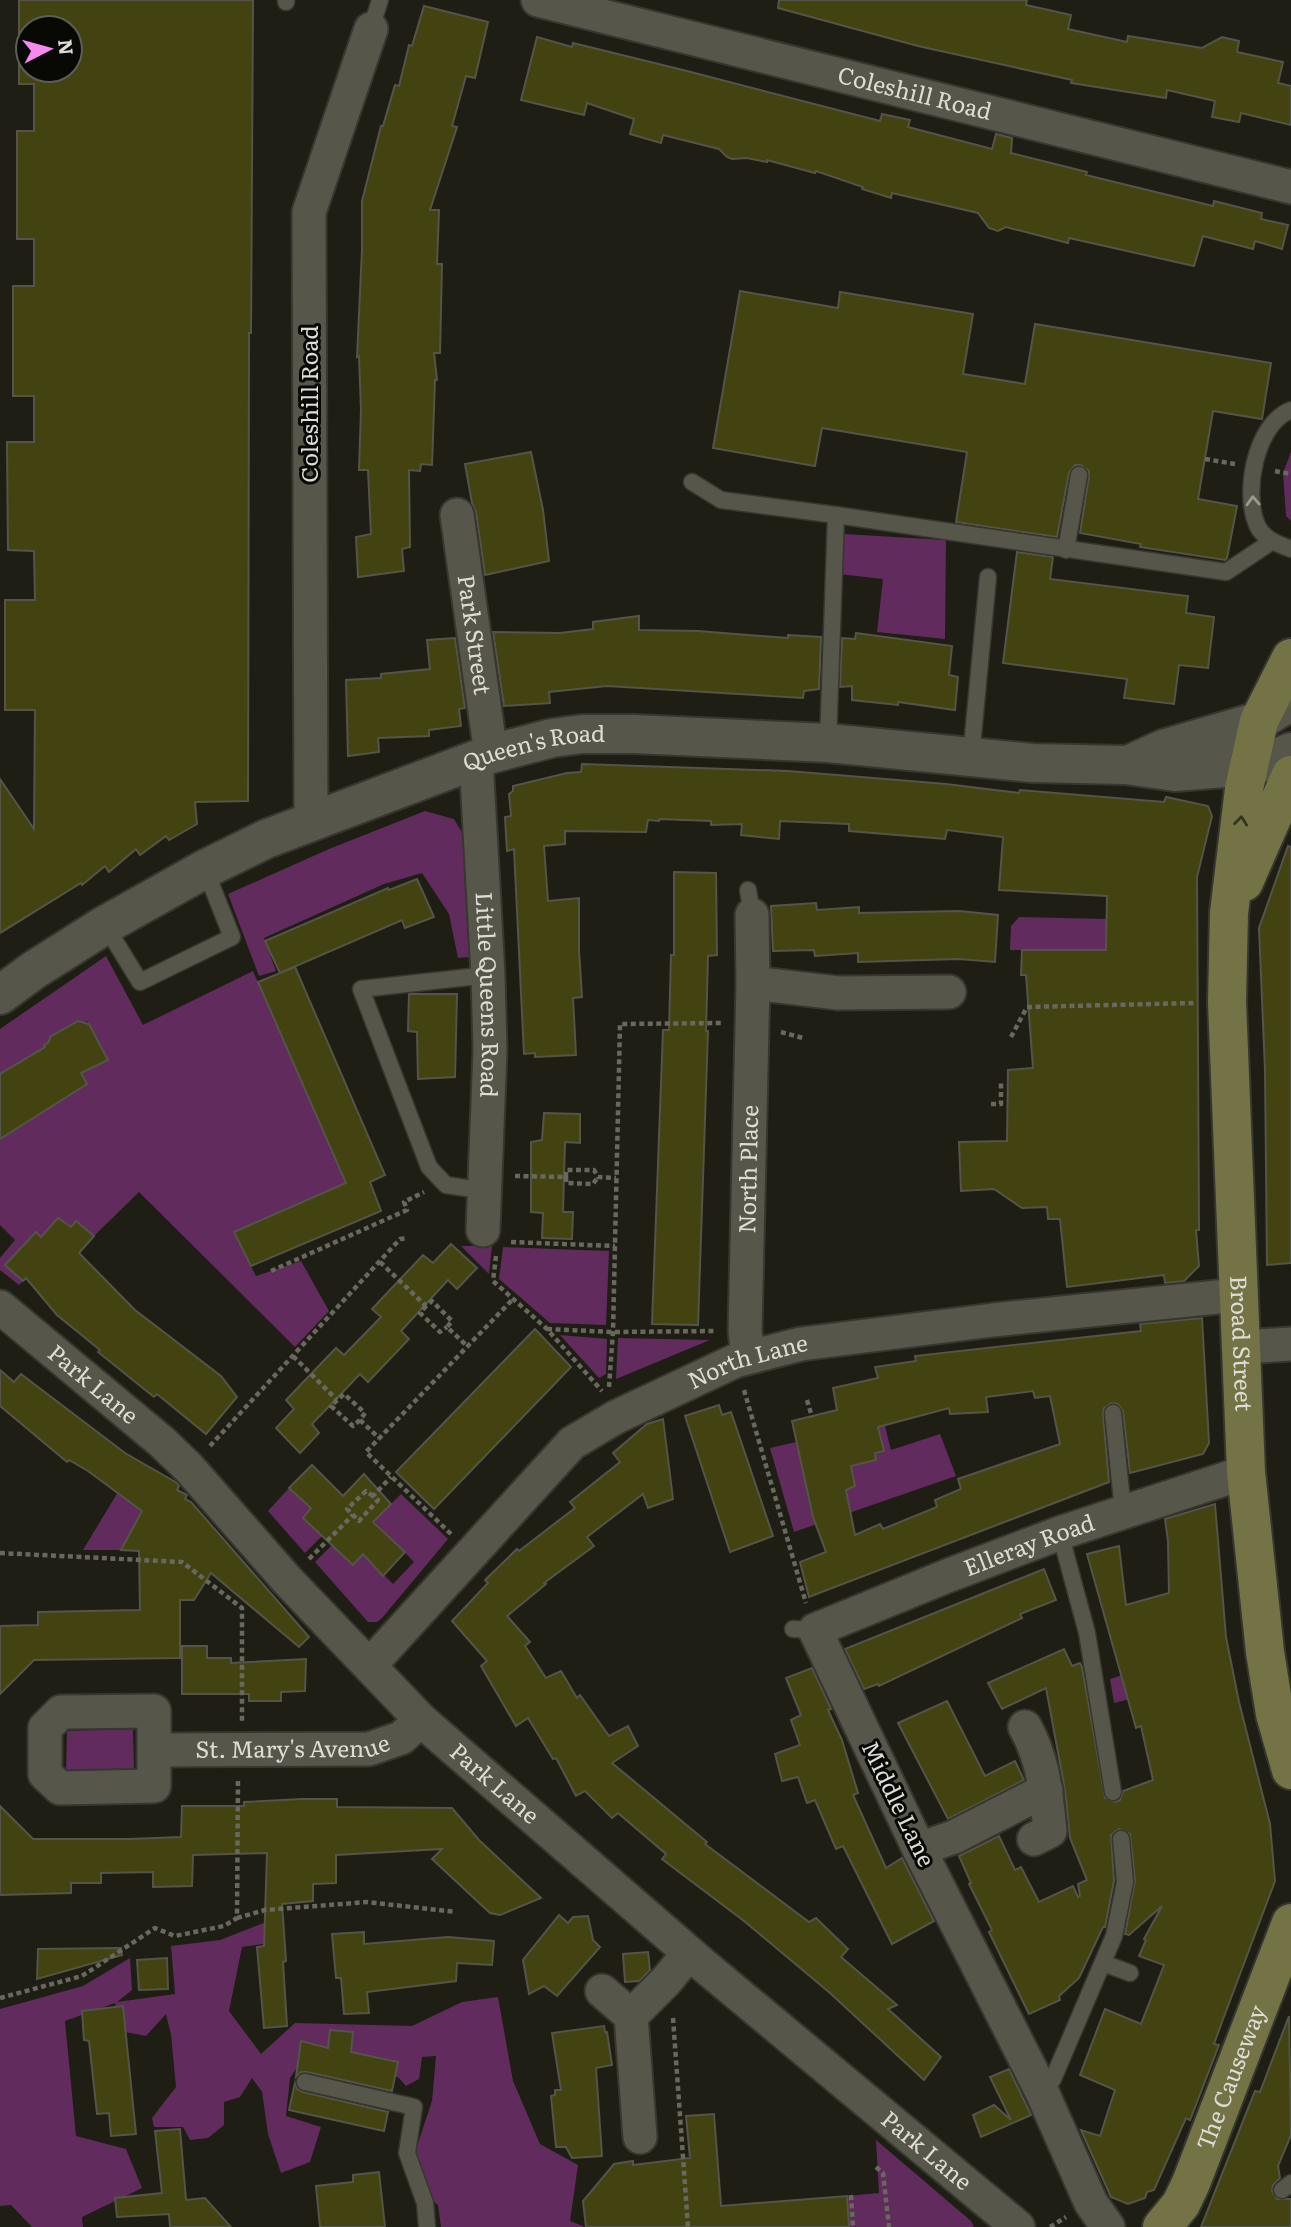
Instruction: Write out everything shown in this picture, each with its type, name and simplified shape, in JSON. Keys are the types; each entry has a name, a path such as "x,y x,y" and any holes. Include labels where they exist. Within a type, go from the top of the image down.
{"main road":[{"name":"Broad Street","path":"1291,658 1259,721 1249,766 1229,913 1227,1002 1246,1472 1265,1652 1275,1714 1291,1770"},
{"name":"Queen's Road","path":"1126,765 1163,749 1259,721 1291,701"},
{"name":"Queen's Road","path":"0,995 105,925 205,869 266,839 483,756 552,738 582,734 634,734 828,743 1072,765 1126,765 1175,772 1249,766 1291,752"},
{"name":"Broad Street","path":"1229,913 1291,775"},
{"name":"The Causeway","path":"1162,2227 1181,2204 1191,2183 1291,1923"}],"street":[{"name":"Coleshill Road","path":"538,0 1291,187"},
{"name":"Coleshill Road","path":"311,820 309,212 375,14"},
{"name":"Park Street","path":"457,515 483,756"},
{"name":"Little Queens Road","path":"483,756 490,1050 486,1183 490,1236"},
{"name":"North Place","path":"743,1349 753,984 750,902"},
{"path":"753,984 838,993 949,992"},
{"name":"North Lane","path":"370,1665 572,1443 743,1349 801,1345 946,1326 1237,1295"},
{"name":"Park Lane","path":"0,1307 190,1468 288,1581 421,1720 690,1953 1018,2227"},
{"path":"1240,1347 1291,1344"},
{"name":"Elleray Road","path":"804,1630 1060,1533 1246,1472"},
{"name":"Middle Lane","path":"804,1630 1042,2092 1091,2203 1108,2227"},
{"name":"St. Mary's Avenue","path":"155,1750 369,1749 401,1738 421,1720"},
{"path":"1025,1727 1037,1748 1046,1790 1050,1831 1034,1839"},
{"path":"919,1849 954,1837 1046,1790"},
{"path":"631,2016 690,1953"},
{"path":"602,1991 631,2016 640,2137"}],"lane":[{"path":"1291,410 1271,423 1260,444 1250,502 1257,527 1271,542 1291,549"},
{"path":"1066,550 1079,475"},
{"path":"692,482 721,500 1226,572 1271,542"},
{"path":"828,743 836,515"},
{"path":"971,757 988,577"},
{"path":"105,925 140,982 232,937 205,869"},
{"path":"486,1183 446,1185 429,1167 361,989 488,975"},
{"path":"1113,1413 1122,1511"},
{"path":"1060,1533 1087,1633 1113,1792"},
{"path":"1042,2092 1053,2079 1114,1936 1125,1882 1121,1839"},
{"path":"1103,1963 1130,1973"},
{"path":"305,2082 414,2107 407,2153 425,2203 427,2227"}],"path":[{"path":"1011,1037 1027,1007 1227,1002"},
{"path":"615,1246 490,1236 493,1281 547,1329 608,1397 613,1332 615,1246 616,1178 620,1024 750,1023"},
{"path":"991,1104 1000,1104 1001,1082"},
{"path":"566,1170 594,1170 598,1177 593,1184 566,1183 566,1170"},
{"path":"486,1183 566,1177"},
{"path":"598,1177 616,1178"},
{"path":"271,1271 407,1210 404,1202 425,1192 420,1180"},
{"path":"190,1468 400,1239 408,1238"},
{"path":"380,1262 426,1306"},
{"path":"472,1553 366,1452 513,1299"},
{"path":"432,1301 452,1321 447,1326 440,1332 420,1313 432,1301"},
{"path":"447,1326 467,1346"},
{"path":"547,1329 613,1332 743,1349 802,1592 804,1630"},
{"path":"293,1356 337,1400"},
{"path":"344,1394 365,1413 360,1420 353,1426 331,1406 344,1394"},
{"path":"807,1400 812,1417"},
{"path":"360,1420 379,1438"},
{"path":"373,1496 391,1477"},
{"path":"366,1490 373,1496 378,1500 359,1521 347,1509 366,1490"},
{"path":"288,1581 353,1515"},
{"path":"0,1553 181,1562 242,1608 237,1919"},
{"path":"0,1998 82,1976 155,1928 176,1936 224,1926 265,1910 367,1902 456,1912"},
{"path":"675,2005 673,2018 688,2227"},
{"path":"876,2167 883,2173 888,2227"},
{"path":"851,2195 853,2227"},
{"path":"679,2197 686,2199"}],"shaded area":[{"path":"1291,452 1291,521 1286,516 1283,473"},
{"path":"844,534 946,540 945,639 877,632 883,579 839,574"},
{"path":"425,811 454,819 466,839 470,957 458,958 449,914 422,873 384,884 264,938 276,971 259,976 228,894 329,849"},
{"path":"1019,917 1107,919 1106,929 1115,930 1127,950 1092,949 1090,971 1120,1000 1028,1004 1029,975 1056,950 1010,950 1011,926"},
{"path":"106,956 143,1025 253,971 335,1159 355,1185 234,1233 256,1276 301,1261 329,1311 295,1347 139,1192 94,1236 76,1221 71,1227 59,1218 41,1237 36,1233 5,1265 23,1281 19,1285 0,1270 0,1258 15,1240 0,1225 0,1029","holes":["87,1021 108,1060 93,1067 78,1068 87,1084 70,1093 44,1045 49,1042 50,1037"]},
{"path":"461,1246 492,1246 489,1274"},
{"path":"503,1247 609,1251 606,1325 550,1323 499,1279"},
{"path":"560,1335 607,1339 606,1374 599,1378"},
{"path":"618,1338 710,1340 616,1379"},
{"path":"873,1378 891,1450 940,1434 956,1476 794,1532 770,1448 796,1442 812,1510 846,1490 851,1466 884,1450 867,1380"},
{"path":"289,1488 311,1508 303,1518 322,1536 305,1553 268,1511"},
{"path":"118,1492 144,1507 121,1550 83,1550"},
{"path":"401,1494 448,1539 382,1618 377,1622 368,1622 315,1562 332,1545 352,1565 363,1554 393,1584 414,1562 374,1521"},
{"path":"1148,1667 1154,1693 1114,1703 1110,1679"},
{"path":"133,1729 134,1769 66,1771 67,1731"},
{"path":"284,1915 284,1941 242,1947 229,2011 261,2054 295,2023 412,2026 462,2002 498,1997 513,2081 540,2144 578,2165 570,2221 585,2227 441,2227 438,2205 424,2194 412,2161 432,2101 436,2056 422,2057 419,2079 406,2086 399,2078 367,2064 354,2081 330,2078 323,2058 306,2054 290,2078 286,2116 321,2127 310,2162 281,2173 268,2134 262,2092 252,2078 240,2097 224,2102 224,2125 208,2138 190,2140 183,2127 154,2127 152,2118 176,2087 171,2035 166,2014 146,2036 120,2031 115,2003 65,2021 76,2136 126,2149 142,2188 82,2217 83,2227 32,2227 11,2205 0,2206 0,2009 83,1986 130,1958 132,1990 117,2002 175,1994 171,1946 220,1940"},
{"path":"876,2140 971,2221 974,2227 849,2227 847,2196 879,2193"}],"building":[{"path":"19,0 253,0 248,801 195,802 197,824 169,840 166,836 140,855 136,849 109,872 105,866 82,885 81,883 0,933 0,779 34,829 35,710 5,710 5,600 35,600 34,551 8,550 7,442 34,442 34,396 13,396 13,286 34,286 34,239 17,239 17,131 34,131 34,84 84,84 84,14 19,14"},
{"path":"779,0 1027,0 1026,5 1071,15 1068,29 1127,42 1128,36 1202,48 1222,37 1239,41 1237,52 1283,62 1278,83 1291,86 1291,125 1241,113 1239,122 1212,117 1215,101 1167,90 1166,98 1071,83 1072,80 918,46 778,8"},
{"path":"424,6 488,22 475,78 466,76 452,126 457,127 430,210 439,210 437,264 442,264 440,353 434,353 437,380 432,465 421,464 420,471 409,470 410,547 402,549 404,571 358,577 356,537 371,534 368,470 359,470 361,410 359,356 357,357 362,201 381,126 395,85 399,86 409,45 412,46"},
{"path":"537,37 572,47 573,43 880,121 882,114 910,120 908,127 992,149 996,134 1012,138 1011,153 1087,172 1086,175 1213,206 1214,201 1262,213 1261,219 1288,225 1282,249 1255,241 1253,249 1203,236 1194,266 1069,238 1068,243 1006,227 998,231 989,228 978,213 892,193 891,198 816,171 815,173 767,160 732,159 719,149 663,135 661,143 630,134 634,119 587,103 584,115 521,100"},
{"path":"740,291 838,308 840,292 973,314 963,374 1025,384 1035,324 1271,363 1262,419 1213,411 1198,499 1237,506 1227,558 1225,560 1140,547 1141,544 1080,533 1089,476 1089,471 1081,465 1075,465 1069,473 1057,537 956,522 967,452 822,428 815,466 713,448"},
{"path":"531,452 543,510 549,561 485,575 476,512 465,464"},
{"path":"1017,552 1053,557 1050,579 1188,596 1186,613 1214,617 1208,668 1179,665 1174,704 1124,698 1127,679 1003,663"},
{"path":"639,616 639,630 698,631 788,638 788,635 821,637 819,689 804,691 803,698 607,686 549,692 550,703 504,706 493,632 560,633 593,629 593,622"},
{"path":"856,633 952,646 949,675 958,677 955,710 898,702 898,705 852,700 852,686 840,687 842,638 855,639"},
{"path":"455,638 465,708 459,709 461,726 429,730 429,736 378,738 379,752 348,756 346,680 381,678 381,674 430,669 427,640"},
{"path":"582,764 788,771 1019,793 1020,790 1164,802 1166,797 1208,806 1212,816 1197,877 1199,1230 1196,1230 1199,1266 1184,1281 1165,1283 1164,1275 1067,1287 1060,1219 1048,1219 1047,1207 1022,1208 994,1189 961,1191 959,1142 1007,1141 1008,1070 1033,1068 1026,975 1021,975 1022,950 1106,950 1107,896 999,890 1003,837 947,830 945,839 849,831 849,824 780,821 779,839 741,835 742,824 711,825 711,821 659,819 648,820 646,832 565,831 565,844 544,846 548,901 579,898 582,997 573,998 576,1055 535,1057 535,1053 524,1054 514,849 507,851 505,817 511,816 509,794 513,791 513,786 581,772"},
{"path":"1288,846 1291,847 1291,1263 1267,1265 1265,1070 1259,928"},
{"path":"674,872 716,873 717,955 708,956 698,1325 652,1324 663,1030 669,1030 671,955 674,955"},
{"path":"417,879 434,917 405,928 402,920 280,973 265,941 388,888 389,890"},
{"path":"816,903 817,910 859,907 859,913 959,911 998,915 995,962 959,959 858,962 858,953 815,956 814,950 773,951 771,906"},
{"path":"295,967 385,1175 370,1182 381,1211 251,1266 234,1232 346,1183 258,982"},
{"path":"409,994 457,994 455,1077 418,1079 417,1032 408,1031"},
{"path":"78,1021 89,1024 108,1060 81,1073 87,1084 0,1139 0,1074 45,1047 50,1037"},
{"path":"544,1113 580,1114 580,1143 565,1142 563,1212 573,1212 572,1239 542,1238 543,1213 531,1212 531,1142 542,1140"},
{"path":"58,1218 71,1227 76,1221 94,1236 79,1253 135,1310 221,1376 237,1397 206,1434 157,1394 154,1397 98,1352 100,1350 57,1315 26,1278 23,1281 5,1265 36,1232 41,1237"},
{"path":"451,1244 477,1268 457,1289 448,1280 401,1331 409,1339 368,1382 360,1374 312,1424 319,1433 300,1453 276,1428 294,1409 286,1400 336,1348 344,1355 381,1317 372,1309 423,1255 433,1263"},
{"path":"1202,1318 1209,1443 1203,1454 1130,1473 1123,1411 1118,1404 1111,1403 1104,1408 1103,1414 1109,1482 809,1597 800,1562 826,1552 813,1517 792,1421 837,1410 833,1388 878,1378 875,1367 916,1361 915,1356 1141,1331 1140,1324","holes":["1033,1391 1035,1398 1050,1396 1060,1444 958,1479 961,1489 935,1500 937,1507 883,1529 880,1524 855,1535 846,1490 855,1486 851,1466 876,1460 875,1453 884,1451 878,1427 949,1408 950,1414 988,1412 986,1397"]},
{"path":"535,1329 571,1367 434,1509 396,1472"},
{"path":"0,1370 14,1382 21,1374 125,1453 177,1483 177,1490 187,1495 185,1499 191,1502 309,1637 299,1647 211,1573 194,1600 180,1600 180,1658 34,1660 0,1694 0,1626 38,1625 38,1612 140,1610 139,1551 121,1550 142,1511 88,1471 69,1460 67,1462 0,1406"},
{"path":"719,1405 722,1415 731,1412 773,1536 730,1552 685,1416"},
{"path":"663,1419 673,1499 648,1508 643,1494 587,1537 594,1546 544,1583 546,1584 507,1616 530,1642 525,1646 546,1678 561,1671 577,1698 580,1695 609,1736 628,1726 638,1746 612,1763 707,1842 705,1844 809,1922 816,1918 848,1949 841,1957 897,2005 888,2009 941,2057 924,2080 830,1993 744,1921 662,1859 666,1854 618,1813 612,1818 585,1791 576,1796 556,1758 553,1759 528,1718 516,1726 481,1666 487,1661 452,1621 488,1583 485,1580 517,1549 519,1551 575,1508 570,1502 620,1462 613,1453 647,1424"},
{"path":"312,1465 343,1496 364,1474 391,1504 373,1522 405,1552 383,1576 363,1554 353,1565 303,1518 311,1508 289,1488"},
{"path":"1215,1504 1226,1637 1239,1702 1270,1824 1275,1881 1214,2044 1219,2045 1190,2120 1186,2118 1154,2190 1147,2192 1145,2198 1128,2204 1111,2197 1081,2130 1100,2136 1115,2090 1080,2075 1105,2009 1141,2024 1164,1965 1139,1956 1146,1940 1144,1939 1162,1906 1129,1935 1125,1934 1135,1881 1130,1834 1119,1829 1111,1835 1114,1881 1105,1927 1079,1978 1059,1996 1060,2000 1029,2014 989,1932 992,1930 969,1884 971,1883 959,1856 999,1836 1015,1870 1021,1867 1039,1902 1073,1886 1078,1897 1080,1896 1078,1884 1087,1880 1070,1838 1065,1790 1046,1688 1002,1709 988,1683 1064,1649 1072,1666 1080,1663 1082,1667 1105,1798 1115,1802 1120,1800 1123,1791 1153,1780 1141,1726 1136,1728 1087,1554 1119,1546 1126,1605 1169,1593 1165,1519"},
{"path":"1044,1569 1056,1600 1020,1614 1022,1618 879,1686 878,1684 864,1689 845,1649"},
{"path":"182,1646 207,1646 207,1658 231,1658 231,1663 306,1659 305,1691 281,1692 281,1701 249,1701 249,1694 182,1694"},
{"path":"812,1668 842,1740 858,1793 853,1795 886,1868 902,1858 934,1921 892,1944 843,1846 836,1849 815,1800 807,1803 798,1777 782,1781 775,1754 800,1745 791,1720 801,1715 786,1678"},
{"path":"947,1701 985,1776 1015,1761 1024,1780 948,1819 898,1723"},
{"path":"337,1799 337,1807 452,1808 479,1840 541,1898 500,1915 490,1913 432,1859 442,1849 336,1855 336,1883 313,1884 313,1901 282,1904 287,2026 264,2028 257,1947 264,1946 267,1853 193,1855 192,1886 153,1887 153,1872 101,1873 101,1883 71,1883 71,1893 0,1895 0,1806 33,1839 130,1839 181,1837 182,1806 244,1806 244,1802"},
{"path":"559,1915 568,1923 573,1917 588,1916 593,1940 600,1947 557,1996 544,1986 529,1994 523,1960"},
{"path":"364,1932 364,1944 448,1937 494,1941 492,1965 457,1963 456,1981 367,1992 369,2013 344,2014 341,1978 336,1978 332,1934"},
{"path":"121,1948 122,1955 37,1979 38,1949"},
{"path":"648,1952 650,1970 639,1981 625,1982 623,1954"},
{"path":"167,1958 168,1989 139,1990 137,1960"},
{"path":"123,2006 136,2134 111,2136 109,2113 97,2114 89,2041 84,2040 82,2011"},
{"path":"1289,2016 1291,2135 1278,2166 1280,2178 1273,2185 1272,2191 1277,2199 1291,2199 1291,2227 1201,2227 1255,2091 1260,2092"},
{"path":"604,2026 612,2065 596,2068 602,2156 572,2158 566,2147 556,2147 551,2096 555,2095 555,2090 561,2090 552,2033"},
{"path":"330,2030 353,2032 351,2052 398,2062 392,2091 307,2072 301,2072 296,2077 301,2041 328,2048"},
{"path":"1009,2069 1031,2115 981,2137 973,2115 994,2105 1011,2120 990,2077"},
{"path":"295,2083 297,2089 303,2092 388,2112 384,2131 289,2110"},
{"path":"714,2114 721,2206 847,2196 849,2227 586,2227 583,2201 614,2164 633,2161 633,2165 690,2158 686,2116"},
{"path":"180,2129 186,2200 205,2198 231,2227 170,2227 169,2214 117,2217 115,2198 162,2193 155,2131"},
{"path":"379,2172 385,2227 320,2227 316,2186 353,2182 353,2175"}]}
